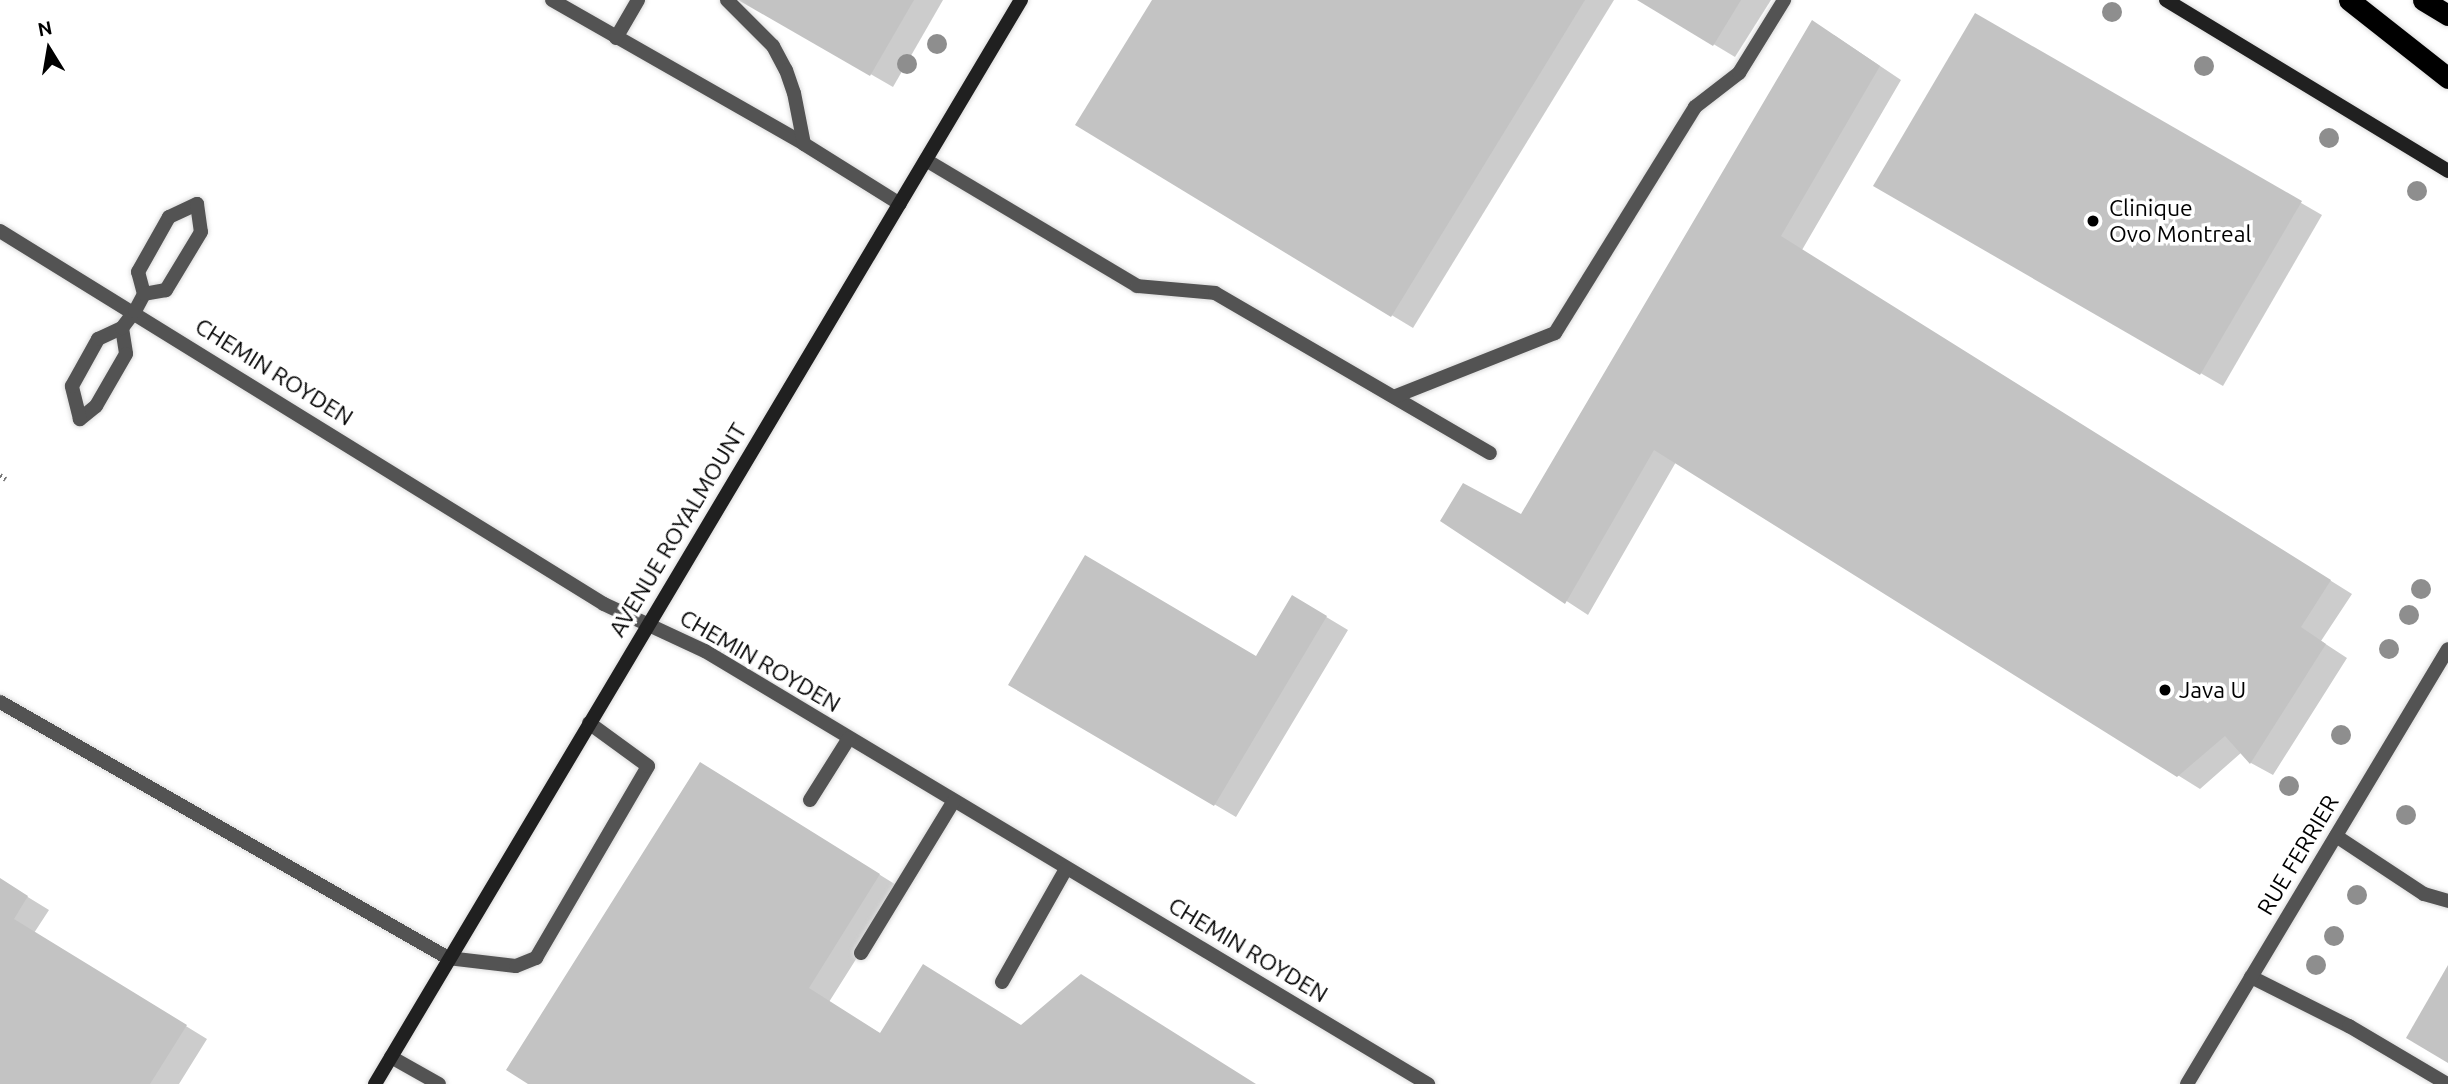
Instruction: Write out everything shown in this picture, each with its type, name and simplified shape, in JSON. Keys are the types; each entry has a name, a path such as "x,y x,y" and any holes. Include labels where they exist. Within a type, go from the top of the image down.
{"highway":[{"path":"2349,0 2448,78"},
{"path":"2423,0 2448,15"}],"street":[{"path":"552,0 804,144 900,204"},
{"path":"616,38 638,0"},
{"path":"727,0 773,46 786,70 794,93 804,144"},
{"name":"AVENUE ROYALMOUNT","path":"375,1084 1021,0"},
{"path":"1396,396 1555,333 1695,107 1739,73 1784,0"},
{"path":"2165,0 2448,171"},
{"path":"926,160 1137,286 1215,293 1490,453"},
{"path":"122,328 125,354 96,406 80,419 72,386 98,339 122,328 135,311 144,294 138,272 169,218 197,204 201,232 166,290 144,294"},
{"name":"CHEMIN ROYDEN","path":"0,231 135,311 604,604 705,652 1429,1084"},
{"name":"RUE FERRIER","path":"2187,1084 2448,649"},
{"path":"0,702 448,958 516,966 536,958 648,766 589,723"},
{"path":"810,800 849,738"},
{"path":"861,953 953,802"},
{"path":"2336,836 2424,894 2448,901"},
{"path":"1002,982 1066,869"},
{"path":"2251,977 2349,1026 2446,1084"},
{"path":"391,1057 439,1084"}],"path":[{"path":"0,475 6,479"}],"building":[{"path":"738,0 914,0 870,76"},
{"path":"1152,0 1585,0 1391,317 1075,125"},
{"path":"1637,0 1741,0 1713,46"},
{"path":"1975,13 2302,201 2200,375 1873,186"},
{"path":"1812,20 1880,66 1781,236 2331,580 2301,627 2326,644 2250,764 2225,736 2177,777 1654,450 1565,604 1440,521 1463,483 1521,514"},
{"path":"1085,555 1256,656 1292,595 1327,616 1214,806 1008,685"},
{"path":"700,762 880,874 809,988 880,1033 923,964 1021,1025 1081,974 1256,1084 528,1084 506,1070"},
{"path":"0,878 28,896 14,919 187,1025 150,1084 0,1084"},
{"path":"2448,965 2448,1063 2406,1038"}],"place":[{"name":"Clinique Ovo Montreal","path":"2093,221"},
{"name":"Java U","path":"2165,690"}]}
